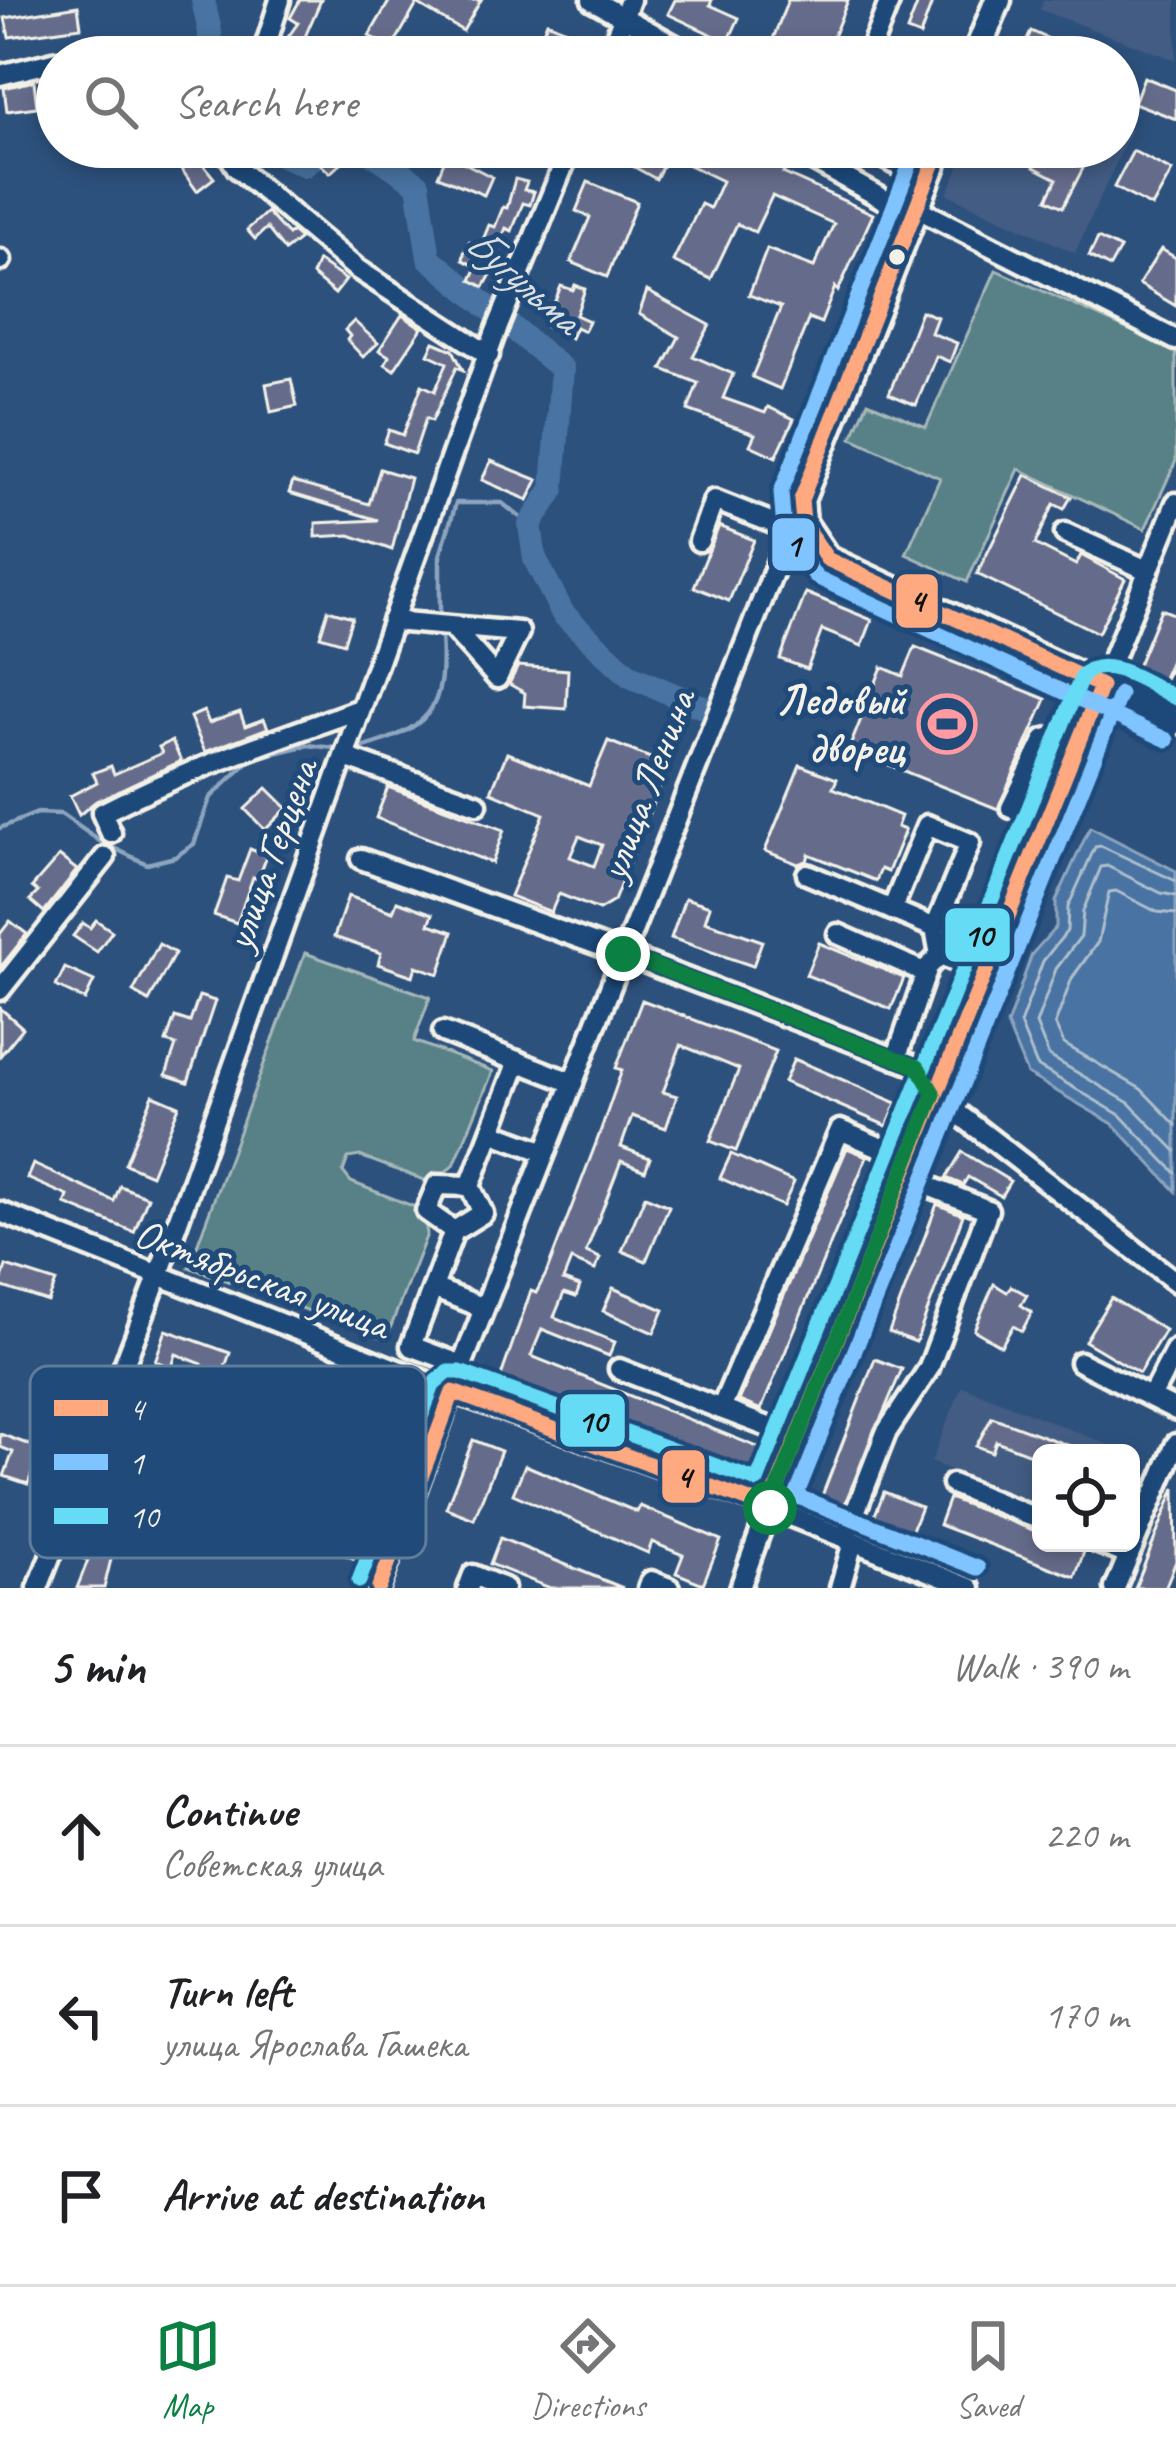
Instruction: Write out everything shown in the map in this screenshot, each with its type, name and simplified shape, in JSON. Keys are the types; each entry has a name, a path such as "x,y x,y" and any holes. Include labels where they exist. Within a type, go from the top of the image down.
{"main road":[{"path":"983,36 996,1"},
{"name":"улица Ленина","path":"801,500 932,168"},
{"path":"801,500 803,524 827,559 1169,717"}],"street":[{"path":"269,36 280,0"},
{"path":"592,0 627,9 666,36"},
{"path":"876,36 890,0"},
{"path":"0,75 36,66"},
{"path":"237,168 357,269 489,355"},
{"name":"улица Герцена","path":"124,1366 495,334 562,168"},
{"path":"829,168 1176,340"},
{"path":"903,168 927,181"},
{"path":"699,542 714,500 783,527 795,496 801,500"},
{"name":"улица Ленина","path":"426,1464 467,1367 484,1308 545,1152 628,956 801,500"},
{"path":"740,1588 904,1167 1176,503"},
{"path":"1065,533 1149,571"},
{"path":"392,621 452,626"},
{"path":"1169,717 1176,680"},
{"path":"111,832 102,813 134,796 218,760 360,710"},
{"path":"1011,808 1045,739 1057,736 1078,745"},
{"path":"345,757 477,805"},
{"path":"892,910 927,825 970,843 935,928 940,955 926,973 896,1059"},
{"path":"0,990 105,857"},
{"path":"361,860 918,1067 934,1094 1176,1282"},
{"path":"807,874 935,928"},
{"path":"838,934 926,973"},
{"path":"940,955 984,973"},
{"path":"483,1213 454,1231 411,1346 467,1367 628,956"},
{"path":"442,1032 573,1082"},
{"path":"516,1228 483,1213 470,1186 518,1061"},
{"path":"721,1409 840,1130 988,1210 929,1368 886,1433 849,1540 840,1588"},
{"path":"491,1132 545,1152"},
{"path":"454,1231 427,1211 437,1185 470,1186"},
{"name":"Октябрьская улица","path":"6,1218 386,1366"},
{"path":"433,1288 484,1308"},
{"path":"1150,1397 1176,1349"},
{"path":"1080,1362 1176,1410"},
{"path":"619,1369 797,1438"},
{"name":"Октябрьская улица","path":"426,1381 770,1508 970,1588"},
{"path":"1115,1588 1176,1444"},
{"path":"952,1484 1032,1516"},
{"path":"1119,1552 1129,1556"},
{"name":"улица Герцена","path":"38,1588 50,1558"},
{"name":"улица Ленина","path":"379,1588 390,1558"},
{"path":"468,1588 473,1575 504,1588"},
{"path":"648,1588 651,1581 669,1588"}],"shaded area":[{"path":"1043,0 1176,0 1176,60 1140,47 1140,36 1111,36 1040,10"},
{"path":"959,168 1114,168 1075,253 947,194"},
{"path":"962,1386 1107,1444 1032,1444 1032,1503 931,1462"}],"green space":[{"path":"996,270 1176,351 1176,461 1145,529 1019,469 967,582 906,554 940,478 852,438 868,402 926,427"},
{"path":"305,953 430,997 414,1041 493,1071 454,1165 432,1183 360,1156 348,1158 343,1172 351,1182 423,1210 427,1234 386,1339 189,1267"}],"water":[{"path":"1090,827 1176,871 1176,1191 1113,1124 1027,1074 1007,1025 1032,954 1056,927 1056,901"}],"building":[{"path":"300,0 321,0 305,36 289,36 298,23 290,18"},
{"path":"390,0 481,0 463,31 417,4 399,36 369,36"},
{"path":"675,0 712,0 710,5 739,18 731,36 715,36 668,14"},
{"path":"788,0 848,0 833,36 774,36"},
{"path":"919,0 933,0 920,36 907,31"},
{"path":"78,6 81,27 9,37 5,18"},
{"path":"547,22 580,36 541,36"},
{"path":"1144,77 1176,90 1176,119 1140,105"},
{"path":"34,81 36,107 7,111 4,88"},
{"path":"1140,155 1172,171 1152,207 1114,187 1124,168 1140,168"},
{"path":"206,168 214,178 197,191 182,170"},
{"path":"441,168 474,168 492,177 484,195 438,176"},
{"path":"636,168 662,168 656,179"},
{"path":"695,168 786,168 783,173 873,214 821,323 809,318 780,389 752,377 781,307 749,295 767,249 814,267 834,224 772,196 755,232 737,224 711,279 673,261 701,204 710,208 722,181"},
{"path":"1036,168 1083,168 1063,207 1047,199 1057,179"},
{"path":"515,179 527,182 524,190 534,192 530,205 523,203 512,231 506,228 495,255 500,258 484,287 471,280 477,267 463,260 464,253 469,242 480,247 489,225 495,227 503,207 507,208"},
{"path":"588,182 637,202 607,277 571,262 590,217 576,211"},
{"path":"267,212 288,235 292,232 300,239 285,251 267,228 255,239 247,230"},
{"path":"1098,238 1120,249 1110,267 1089,256"},
{"path":"1161,249 1176,258 1176,306 1139,284"},
{"path":"318,261 346,280 335,294 312,275"},
{"path":"575,285 585,289 576,315 589,321 584,331 576,327 571,338 545,326 561,286 573,290"},
{"path":"647,291 710,325 693,356 733,374 723,398 765,413 768,407 794,419 776,457 750,445 755,434 688,410 698,383 662,369 679,337 639,314"},
{"path":"921,311 937,317 931,333 957,343 950,362 936,356 916,405 889,394"},
{"path":"402,315 422,328 394,370 385,364 389,356 379,350"},
{"path":"354,321 378,343 363,357 347,340 350,336 345,330"},
{"path":"434,342 453,350 463,370 457,367 432,421 426,418 414,454 384,443 389,430 403,435 422,385 435,391 447,363 428,354"},
{"path":"291,379 297,406 271,412 266,384"},
{"path":"491,461 538,480 528,500 482,480"},
{"path":"380,469 410,478 392,550 350,535 316,537 316,523 378,520 289,493 293,482 369,504"},
{"path":"1026,475 1071,497 1064,509 1054,504 1035,544 1076,565 1081,555 1125,579 1098,633 977,574"},
{"path":"719,526 754,540 729,601 694,587"},
{"path":"806,593 872,620 862,646 822,630 807,669 780,659"},
{"path":"1161,609 1176,615 1176,649 1158,689 1132,679"},
{"path":"328,610 352,617 344,643 320,636"},
{"name":"Ледовый дворец","path":"915,647 1046,699 998,809 849,749 882,667 903,676"},
{"path":"518,666 568,670 566,709 524,706 525,693 509,684"},
{"path":"204,711 209,723 240,712 245,726 264,719 268,728 205,752 190,717"},
{"path":"172,741 181,761 96,801 79,815 70,796 97,782 93,773 111,766 114,774 162,753 159,747"},
{"path":"608,741 668,765 614,901 599,910 559,894 551,912 510,896 544,814 491,792 507,753 589,786","holes":["579,836 602,845 594,866 570,857"]},
{"path":"800,765 837,779 833,788 901,816 897,827 905,830 888,872 881,869 876,881 809,854 807,861 798,864 765,851"},
{"path":"388,787 504,830 492,863 376,818"},
{"path":"267,788 287,808 265,830 245,809"},
{"path":"250,849 267,856 258,879 253,877 237,923 214,915 227,878 238,881"},
{"path":"59,856 77,870 44,912 30,900 38,892 32,887"},
{"path":"348,896 393,912 397,901 433,914 429,924 453,932 439,974 416,966 413,976 378,964 381,953 334,937"},
{"path":"685,898 710,906 705,921 762,941 753,966 671,938"},
{"path":"96,920 112,931 97,952 73,936 83,923 90,928"},
{"path":"10,921 27,934 0,968 0,934"},
{"path":"819,943 904,978 891,1009 806,975"},
{"path":"159,944 175,953 149,1001 133,992"},
{"path":"65,968 94,981 85,1000 56,986"},
{"path":"199,996 215,1001 188,1082 166,1075 176,1045 166,1042 175,1017 190,1022"},
{"path":"642,1000 776,1051 736,1151 710,1141 739,1069 681,1045 663,1092 677,1096 666,1128 632,1116 621,1147 650,1158 645,1171 621,1161 586,1252 600,1258 595,1270 571,1260 563,1280 580,1286 576,1297 564,1293 554,1317 615,1342 609,1356 542,1329 531,1356 760,1448 750,1474 500,1379 531,1291 536,1293 546,1274 598,1138 622,1070 616,1068"},
{"path":"0,1008 23,1028 0,1056"},
{"path":"794,1059 897,1103 887,1126 784,1082"},
{"path":"153,1095 179,1106 151,1175 125,1164"},
{"path":"847,1148 867,1156 761,1410 739,1401"},
{"path":"962,1152 1010,1181 1001,1196 968,1177 963,1185 946,1178"},
{"path":"731,1154 794,1182 783,1206 720,1178"},
{"path":"33,1164 114,1201 120,1186 148,1197 134,1232 65,1204 68,1196 27,1178"},
{"path":"645,1196 669,1206 646,1261 622,1251"},
{"path":"937,1204 963,1215 916,1342 889,1332"},
{"path":"6,1266 56,1282 48,1302 0,1286"},
{"path":"994,1284 1027,1295 1021,1305 1032,1312 1022,1331 1013,1326 1001,1346 974,1330"},
{"path":"613,1288 664,1310 654,1333 603,1311"},
{"path":"1111,1298 1165,1330 1139,1373 1085,1341"},
{"path":"166,1330 230,1353 225,1366 202,1366 176,1354 172,1366 155,1361"},
{"path":"875,1359 902,1369 842,1510 820,1501"},
{"path":"992,1417 1065,1444 1032,1444 1032,1455 996,1441 992,1452 976,1446"},
{"path":"0,1434 30,1445 28,1484 4,1476 13,1452 0,1447"},
{"path":"473,1440 501,1451 474,1519 446,1508"},
{"path":"525,1465 637,1512 640,1506 721,1540 703,1584 676,1573 683,1555 652,1542 648,1553 513,1494"},
{"path":"1175,1488 1176,1561 1165,1588 1135,1588"},
{"path":"884,1492 921,1507 910,1535 873,1520"},
{"path":"949,1498 1032,1530 1032,1552 1084,1552 1075,1577 939,1525"},
{"path":"500,1538 623,1588 550,1588 490,1564"},
{"path":"82,1558 111,1558 104,1588 77,1588 88,1560"}],"waterway":[{"name":"Бугульма","path":"203,0 210,36"},
{"name":"Бугульма","path":"394,168 418,184 429,258 562,369 553,489 530,525 535,559 563,614 630,676 700,706"},
{"path":"440,622 440,556 456,503 502,503 530,525"},
{"path":"354,750 400,734 428,713 440,682 441,634"},
{"path":"0,828 37,813 61,814 101,842 147,864 175,857 194,844 210,798 251,759 308,745 343,749"}],"transit line":[{"name":"1","path":"909,168 781,492 784,531 816,577 1167,740"},
{"name":"4","path":"426,1464 453,1392 769,1508 1101,686 827,559 803,523 801,500 932,168"},
{"name":"10","path":"426,1404 433,1385 448,1372 460,1372 757,1481 1082,676 1092,669 1115,669 1176,698"},
{"name":"1","path":"978,1568 796,1496 1120,694"},
{"name":"10","path":"359,1581 368,1558"},
{"name":"4","path":"379,1588 390,1558"}],"place":[{"name":"Ледовый дворец","path":"947,724"}],"route":[{"path":"623,954 918,1067 934,1094 770,1508"}]}
